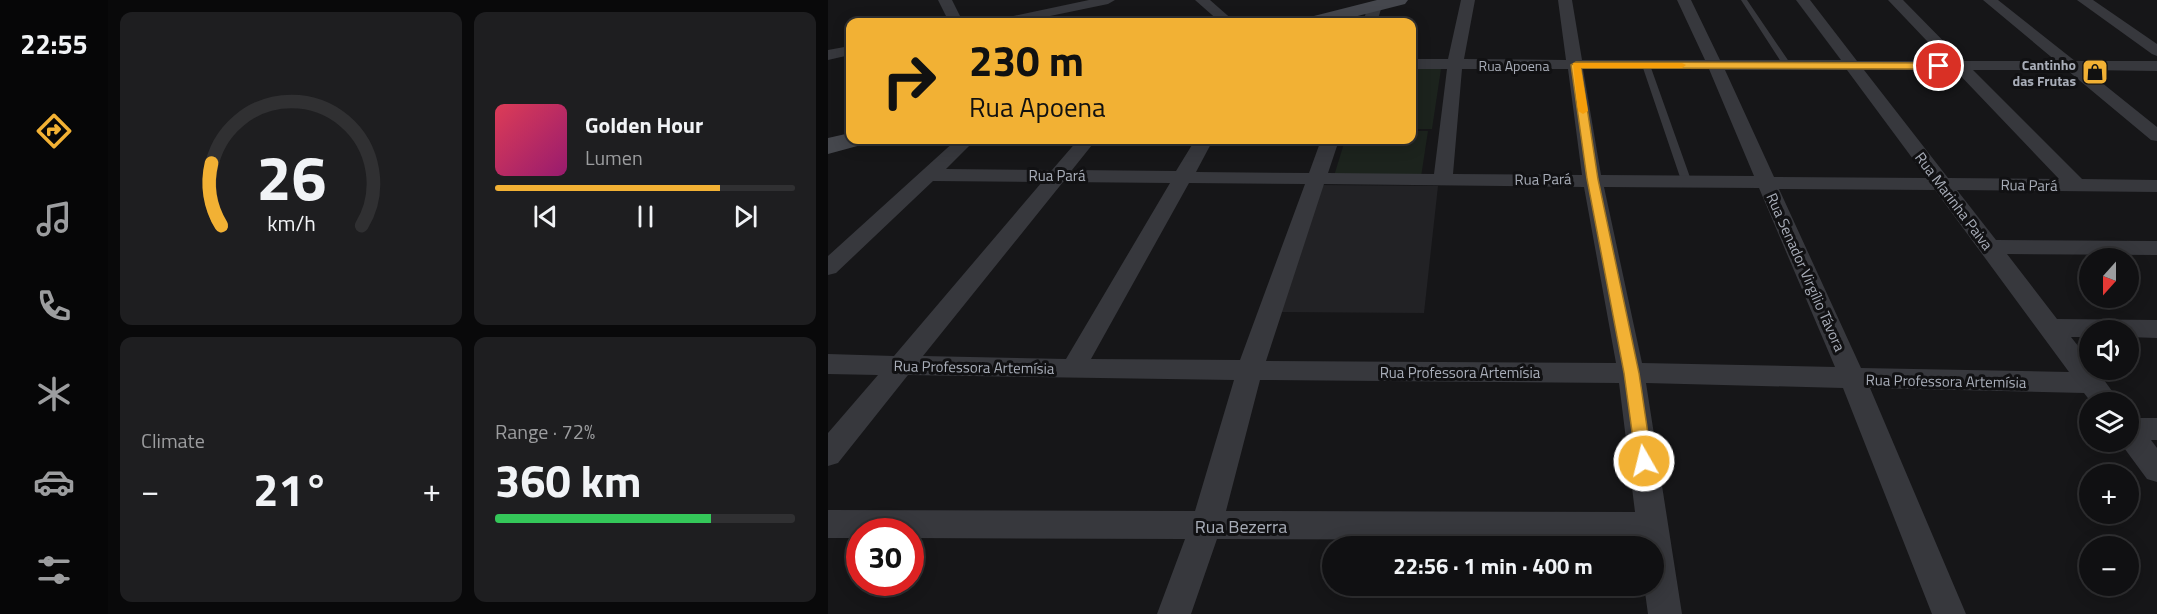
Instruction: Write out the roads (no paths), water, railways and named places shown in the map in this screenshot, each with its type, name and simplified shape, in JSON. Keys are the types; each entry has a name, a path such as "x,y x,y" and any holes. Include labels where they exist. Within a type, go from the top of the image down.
{"main road":[{"path":"1343,18 1373,14 1400,0"}],"street":[{"path":"945,0 954,18"},
{"path":"1019,18 1071,4 1108,0"},
{"path":"1202,0 1223,18"},
{"path":"1443,180 1455,64 1468,0"},
{"path":"1565,0 1592,179 1631,373 1665,614"},
{"name":"Rua Senador Virgílio Távora","path":"1684,0 1715,65 1853,379 1949,614"},
{"name":"Rua Marinha Paiva","path":"1803,0 2099,392"},
{"path":"1895,0 2077,186"},
{"path":"1990,0 2157,136"},
{"path":"2084,0 2157,51"},
{"path":"828,55 846,52"},
{"path":"828,61 846,57"},
{"name":"Rua Apoena","path":"1416,64 2157,66"},
{"path":"833,259 962,144"},
{"path":"828,454 898,366 1084,144"},
{"path":"1073,369 1202,144"},
{"path":"1174,614 1206,526 1250,370 1329,144"},
{"name":"Rua Pará","path":"928,175 1182,176 1316,180 1592,179 2157,186"},
{"path":"1988,247 2157,248"},
{"path":"2049,327 2157,329"},
{"name":"Rua Professora Artemísia","path":"828,364 1073,369 1631,373 1853,379 2099,392"},
{"path":"2139,430 2157,429"},
{"path":"2139,446 2157,470"},
{"name":"Rua Bezerra","path":"828,524 1653,526"}],"lane":[{"path":"1744,0 1788,66"},
{"path":"1646,65 1686,180"}],"place":[{"name":"Cantinho das Frutas","path":"2095,72"}]}
